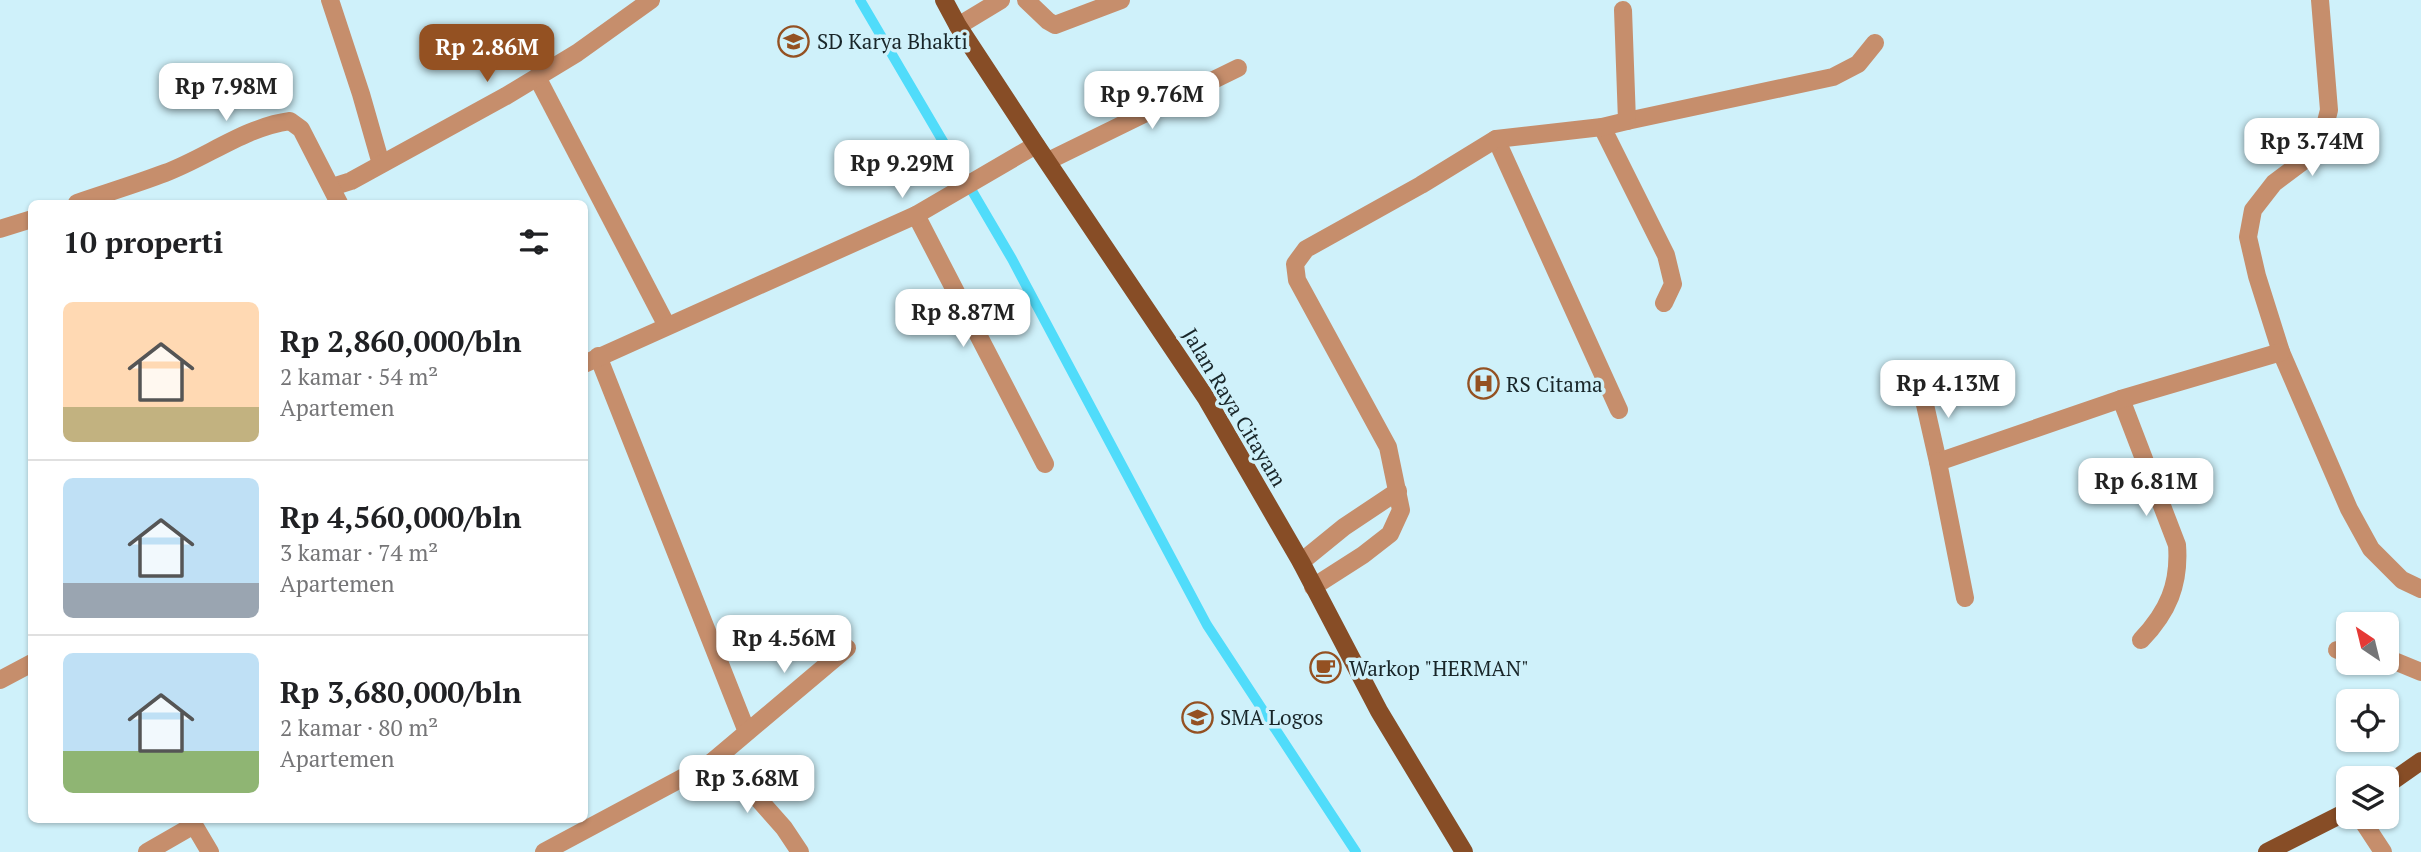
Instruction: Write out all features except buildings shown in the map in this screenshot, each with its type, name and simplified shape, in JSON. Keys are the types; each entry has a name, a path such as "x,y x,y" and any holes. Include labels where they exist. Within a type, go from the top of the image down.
{"main road":[{"name":"Jalan Raya Citayam","path":"944,0 958,26 1036,145 1206,398 1301,562 1379,711 1464,852"},
{"path":"2399,777 2421,761"},
{"path":"2267,852 2336,817"}],"street":[{"path":"330,0 381,164"},
{"path":"86,200 164,174 275,123 290,121 301,129 336,195 351,181 577,53 651,0"},
{"path":"958,26 1001,0"},
{"path":"1026,0 1055,25 1121,0"},
{"path":"2319,0 2329,110 2322,138 2302,162 2274,183 2253,210 2248,237 2256,276 2281,352 2349,509 2371,549 2402,580 2421,589"},
{"path":"1623,10 1627,121"},
{"path":"1313,587 1390,534 1401,510 1388,447 1297,280 1295,264 1306,249 1421,185 1496,139 1602,127 1833,77 1858,64 1875,43"},
{"path":"1048,161 1238,68"},
{"path":"537,77 667,326"},
{"path":"1602,127 1666,255 1673,284 1664,303"},
{"path":"1496,139 1619,410"},
{"path":"747,732 591,360 916,215 1036,145"},
{"path":"916,215 1045,464"},
{"path":"0,229 28,220"},
{"path":"1938,462 2121,399 2281,352"},
{"path":"1921,387 1965,598"},
{"path":"2121,399 2177,545 2179,566 2168,603 2155,625 2141,640"},
{"path":"1301,562 1344,527 1398,491"},
{"path":"544,852 712,762 847,648"},
{"path":"2399,663 2421,672"},
{"path":"0,680 28,665"},
{"path":"712,762 753,793 784,828 800,852"},
{"path":"148,852 197,823"},
{"path":"199,823 210,852"},
{"path":"2368,829 2383,852"}],"waterway":[{"path":"860,0 1012,259 1207,625 1356,852"}],"place":[{"name":"SD Karya Bhakti","path":"794,41"},
{"name":"RS Citama","path":"1483,384"},
{"name":"Warkop \"HERMAN\"","path":"1326,668"},
{"name":"SMA Logos","path":"1197,717"}]}
